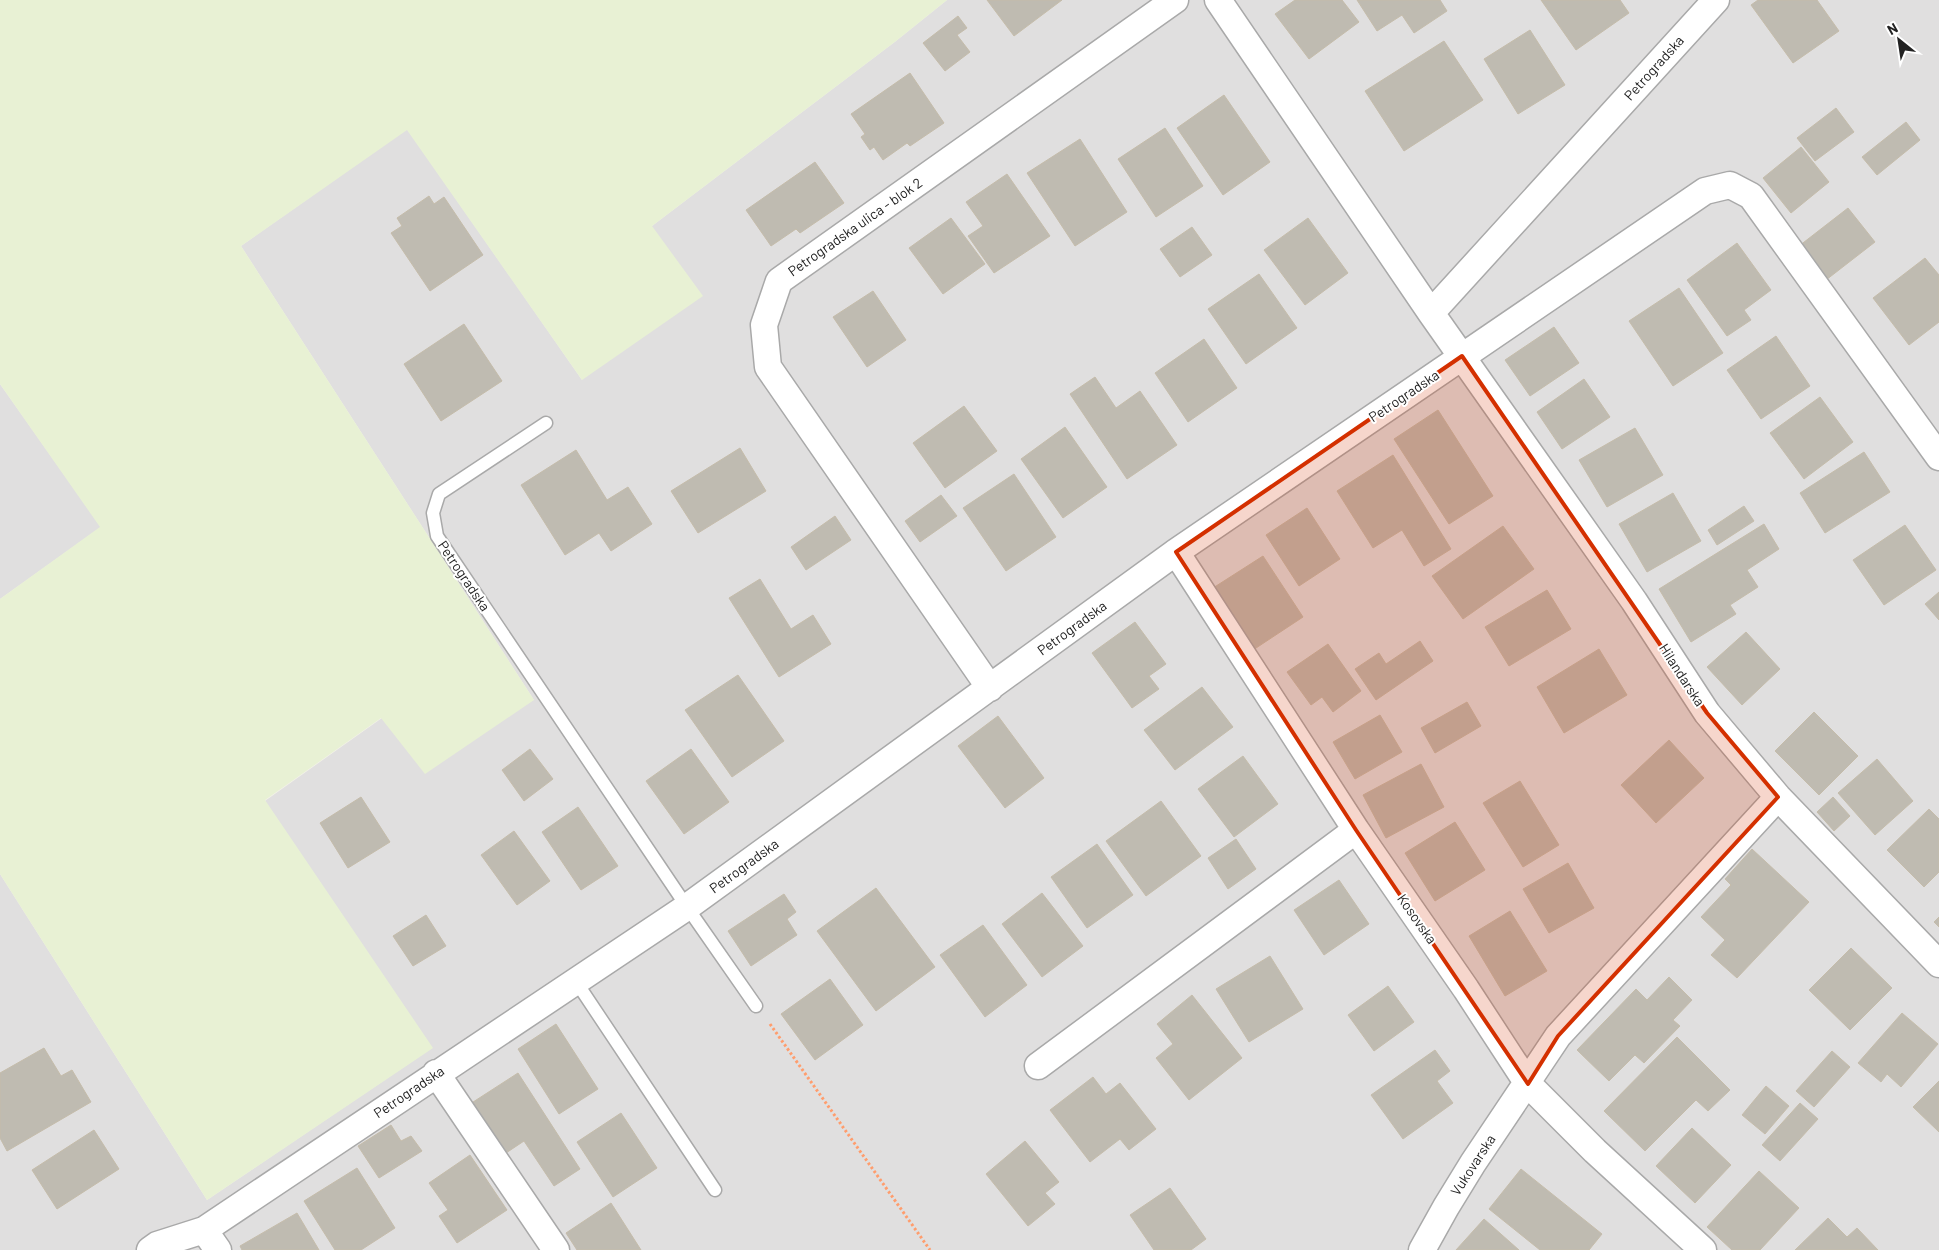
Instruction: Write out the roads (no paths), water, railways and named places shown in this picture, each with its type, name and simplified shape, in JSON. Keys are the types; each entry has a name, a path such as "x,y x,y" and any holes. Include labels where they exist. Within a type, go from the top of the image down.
{"street":[{"name":"Petrogradska ulica - blok 2","path":"990,688 768,367 764,325 779,281 1175,0"},
{"name":"Hilandarska","path":"1218,0 1431,313 1634,601 1707,713 1778,797 1939,964"},
{"name":"Petrogradska","path":"1431,313 1716,0"},
{"name":"Petrogradska","path":"150,1250 157,1244 211,1240 436,1073 687,907 1176,552 1705,191 1730,185 1750,196 1939,458"},
{"name":"Kosovska","path":"1176,552 1356,830 1466,989 1528,1084 1595,1151 1703,1250"},
{"name":"Vukovarska","path":"1422,1250 1473,1164 1528,1084 1558,1036 1778,797"},
{"path":"1038,1066 1356,830"},
{"path":"436,1073 556,1250"}],"lane":[{"name":"Petrogradska","path":"546,423 439,494 433,513 437,536 756,1006"},
{"path":"575,980 715,1190"}]}
